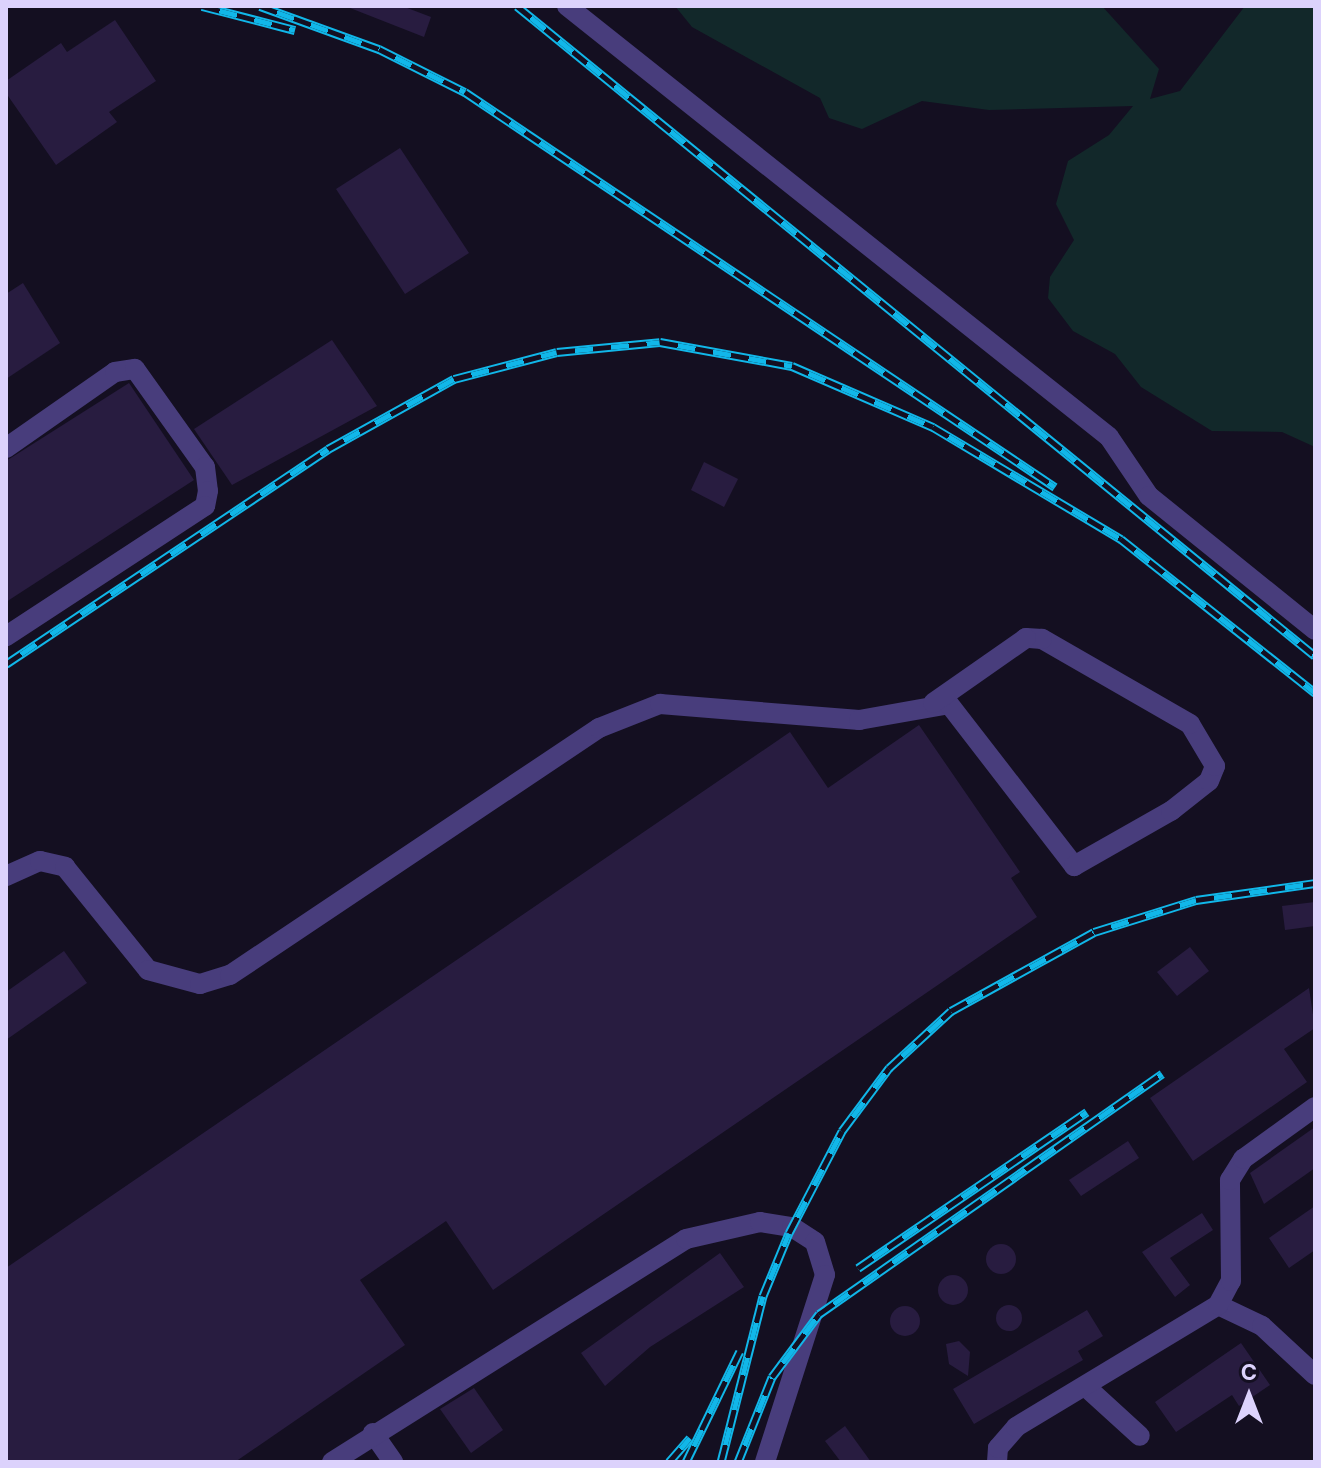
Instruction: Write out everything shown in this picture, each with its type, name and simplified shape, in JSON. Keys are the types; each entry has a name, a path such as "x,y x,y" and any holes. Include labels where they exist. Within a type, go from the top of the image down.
{"lane":[{"path":"567,6 1109,437 1149,496 1315,630"},
{"path":"6,448 115,372 135,369 205,467 208,491 205,506 6,636"},
{"path":"6,876 40,861 65,867 139,963 165,979 200,984 230,975 631,712 693,702 859,720 933,703 949,704 1074,866 1171,811 1209,781 1215,766 1190,724 1042,639 1026,638 933,703"},
{"path":"997,1462 1004,1435 1218,1305 1231,1281 1230,1180 1243,1159 1315,1107"},
{"path":"332,1462 373,1433 686,1239 760,1222 792,1227 815,1242 825,1275 765,1462"},
{"path":"1218,1305 1262,1326 1315,1375"},
{"path":"1085,1386 1140,1436"},
{"path":"373,1433 393,1462"}],"green space":[{"path":"675,6 1102,6 1159,69 1150,99 1180,91 1245,6 1315,6 1315,447 1282,432 1212,431 1141,387 1115,354 1073,331 1048,298 1050,277 1074,240 1056,204 1068,161 1109,135 1133,106 989,110 922,101 862,129 829,118 820,98 692,27"}],"building":[{"path":"345,6 402,6 431,17 424,37"},
{"path":"115,20 156,81 109,112 117,122 56,165 6,93 6,81 61,43 67,52"},
{"path":"400,148 469,253 405,294 336,189"},
{"path":"23,283 60,343 6,379 6,294"},
{"path":"332,340 377,406 232,485 194,429"},
{"path":"129,383 194,480 6,602 6,461"},
{"path":"704,462 738,479 724,507 691,490"},
{"path":"919,725 1020,872 1011,878 1037,917 493,1290 446,1221 360,1280 405,1345 235,1462 6,1462 6,1268 790,732 828,788"},
{"path":"1315,902 1315,926 1285,930 1282,906"},
{"path":"1190,947 1209,971 1177,996 1157,972"},
{"path":"64,951 87,983 6,1040 6,992"},
{"path":"1309,988 1315,1028 1284,1049 1307,1082 1193,1161 1150,1098"},
{"path":"1315,1127 1315,1168 1264,1204 1250,1173"},
{"path":"1128,1141 1139,1158 1081,1196 1069,1180"},
{"path":"1315,1206 1315,1250 1289,1268 1269,1238"},
{"path":"1202,1213 1213,1230 1170,1258 1190,1285 1175,1297 1142,1252"},
{"path":"1001,1244 1012,1248 1016,1259 1012,1270 1001,1274 990,1270 986,1259 990,1248"},
{"path":"720,1253 744,1287 650,1347 605,1386 581,1353"},
{"path":"953,1275 964,1279 968,1290 964,1301 953,1305 942,1301 938,1290 942,1279"},
{"path":"1009,1305 1019,1308 1022,1318 1019,1328 1009,1331 999,1328 996,1318 999,1308"},
{"path":"905,1306 916,1310 920,1321 916,1332 905,1336 894,1332 890,1321 894,1310"},
{"path":"1087,1310 1103,1336 1078,1351 1083,1360 974,1424 953,1389"},
{"path":"959,1341 970,1352 968,1376 949,1364 946,1344"},
{"path":"1241,1343 1270,1385 1239,1406 1232,1395 1176,1432 1155,1402"},
{"path":"474,1388 503,1430 471,1453 440,1409"},
{"path":"845,1426 871,1462 841,1462 825,1441"}],"railway":[{"path":"202,6 295,30"},
{"path":"260,6 379,49 465,92 1055,487"},
{"path":"517,6 1315,656"},
{"path":"6,664 328,449 454,379 557,352 660,342 792,366 933,427 1121,539 1315,693"},
{"path":"721,1462 763,1296 789,1233 842,1131 889,1068 951,1011 1094,932 1196,900 1315,883"},
{"path":"738,1462 772,1377 819,1314 1162,1074"},
{"path":"858,1268 1087,1112"},
{"path":"686,1462 740,1351"},
{"path":"669,1462 690,1438"}]}
